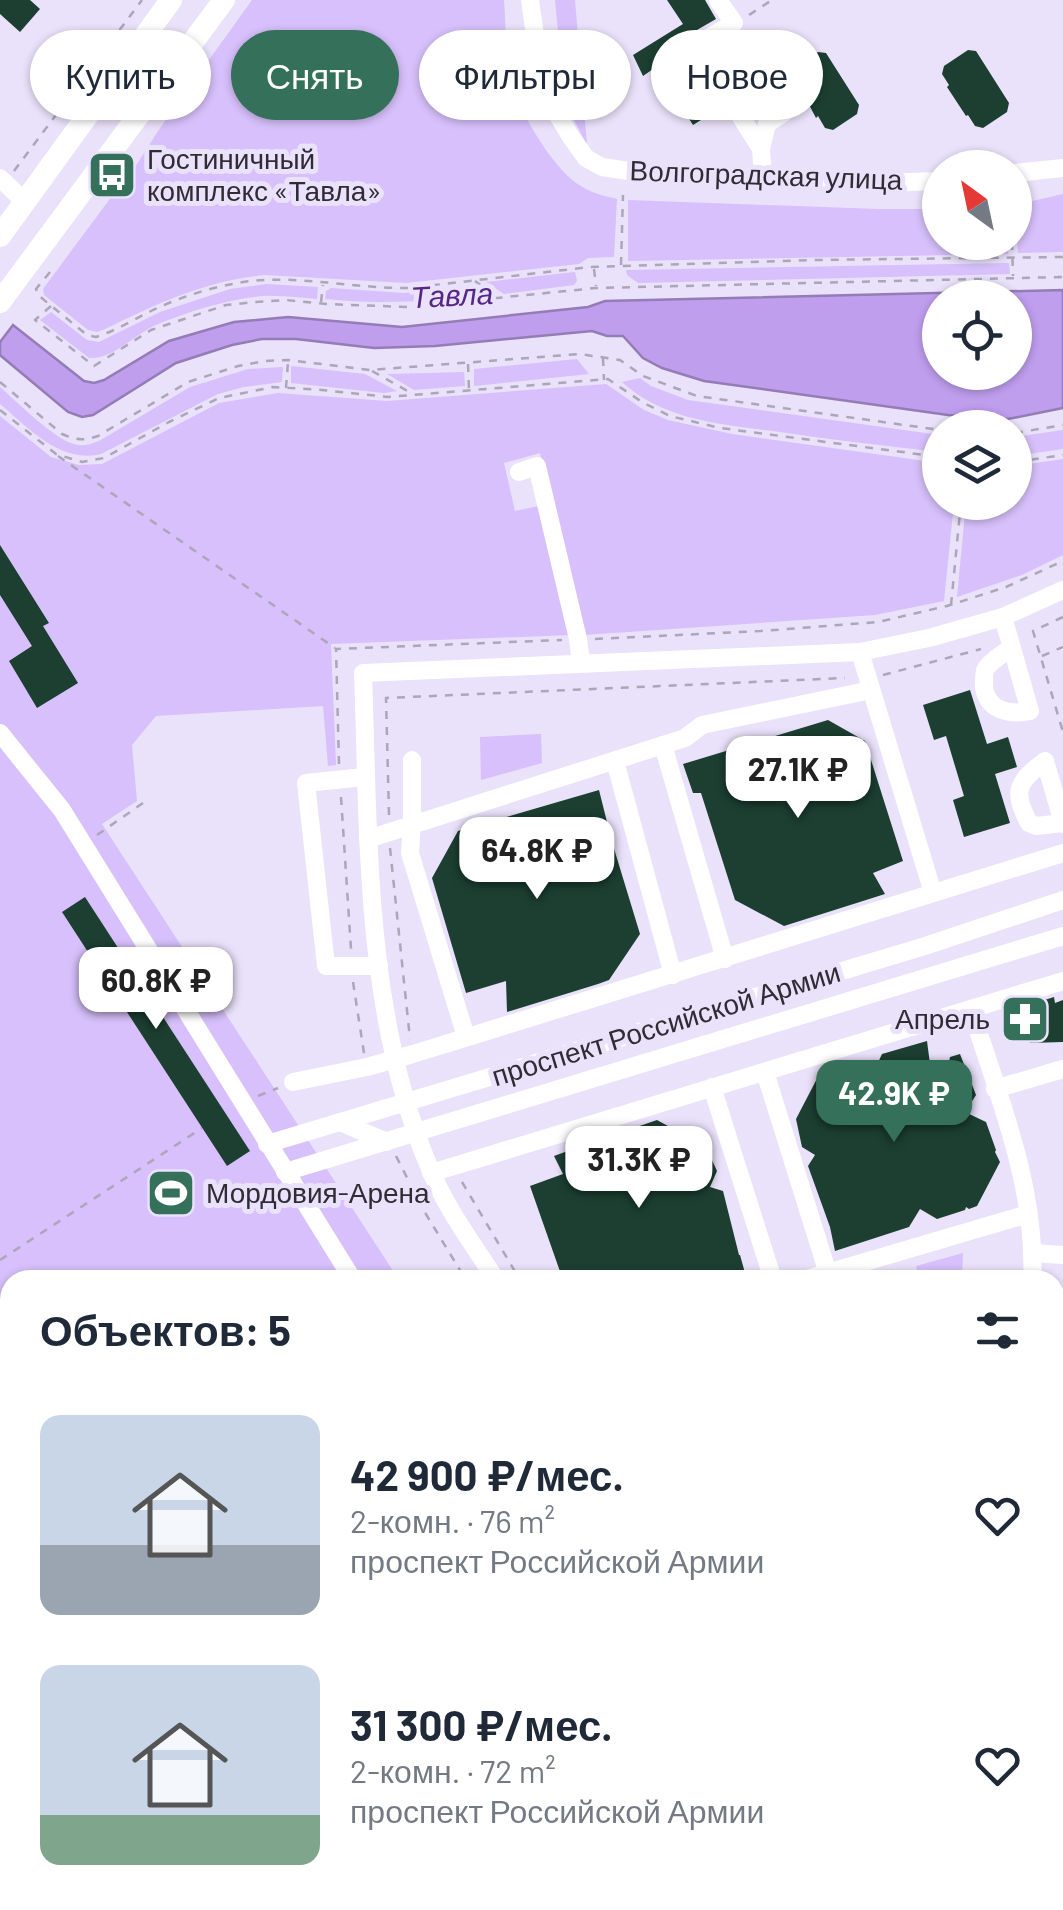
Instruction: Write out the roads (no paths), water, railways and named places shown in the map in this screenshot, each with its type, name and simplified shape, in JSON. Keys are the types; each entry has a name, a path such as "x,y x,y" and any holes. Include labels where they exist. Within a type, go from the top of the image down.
{"main road":[{"path":"0,236 171,0"},
{"path":"0,302 224,0"}],"street":[{"name":"Волгоградская улица","path":"530,0 541,78 556,112 586,158 602,167 642,173 922,182"},
{"path":"718,0 734,23 696,46 761,149"},
{"path":"763,178 761,149 767,124 773,120"},
{"path":"1032,172 1063,168"},
{"path":"3,180 24,202"},
{"path":"518,472 537,466 581,663"},
{"path":"490,1270 431,1173 393,1060 379,966 368,840 363,674 860,652 1003,617 1063,590"},
{"path":"1003,617 1012,648"},
{"path":"860,652 933,893"},
{"path":"368,840 685,738 702,725 870,683"},
{"path":"0,733 62,810 346,1270"},
{"path":"663,745 725,959"},
{"path":"412,760 410,852 466,1037"},
{"path":"615,761 673,975"},
{"path":"364,777 306,783 326,966 379,966"},
{"name":"проспект Российской Армии","path":"293,1082 414,1054 1063,853"},
{"name":"проспект Российской Армии","path":"267,1144 925,946 1063,900"},
{"name":"проспект Российской Армии","path":"285,1172 1063,936"},
{"path":"431,1173 1063,981"},
{"path":"971,1010 1024,1184 1032,1270"},
{"path":"996,1089 1063,1070"},
{"path":"764,1072 827,1270"},
{"path":"712,1087 771,1270"},
{"path":"304,1133 335,1154 349,1122 386,1142"},
{"path":"848,1270 1028,1214"},
{"path":"1033,1253 1063,1255"}],"place":[{"name":"Гостиничный комплекс «Тавла»","path":"112,175"},
{"name":"Апрель","path":"1025,1019"},
{"name":"Мордовия-Арена","path":"171,1193"}],"water label":[{"name":"Тавла","path":"452,296"}]}
